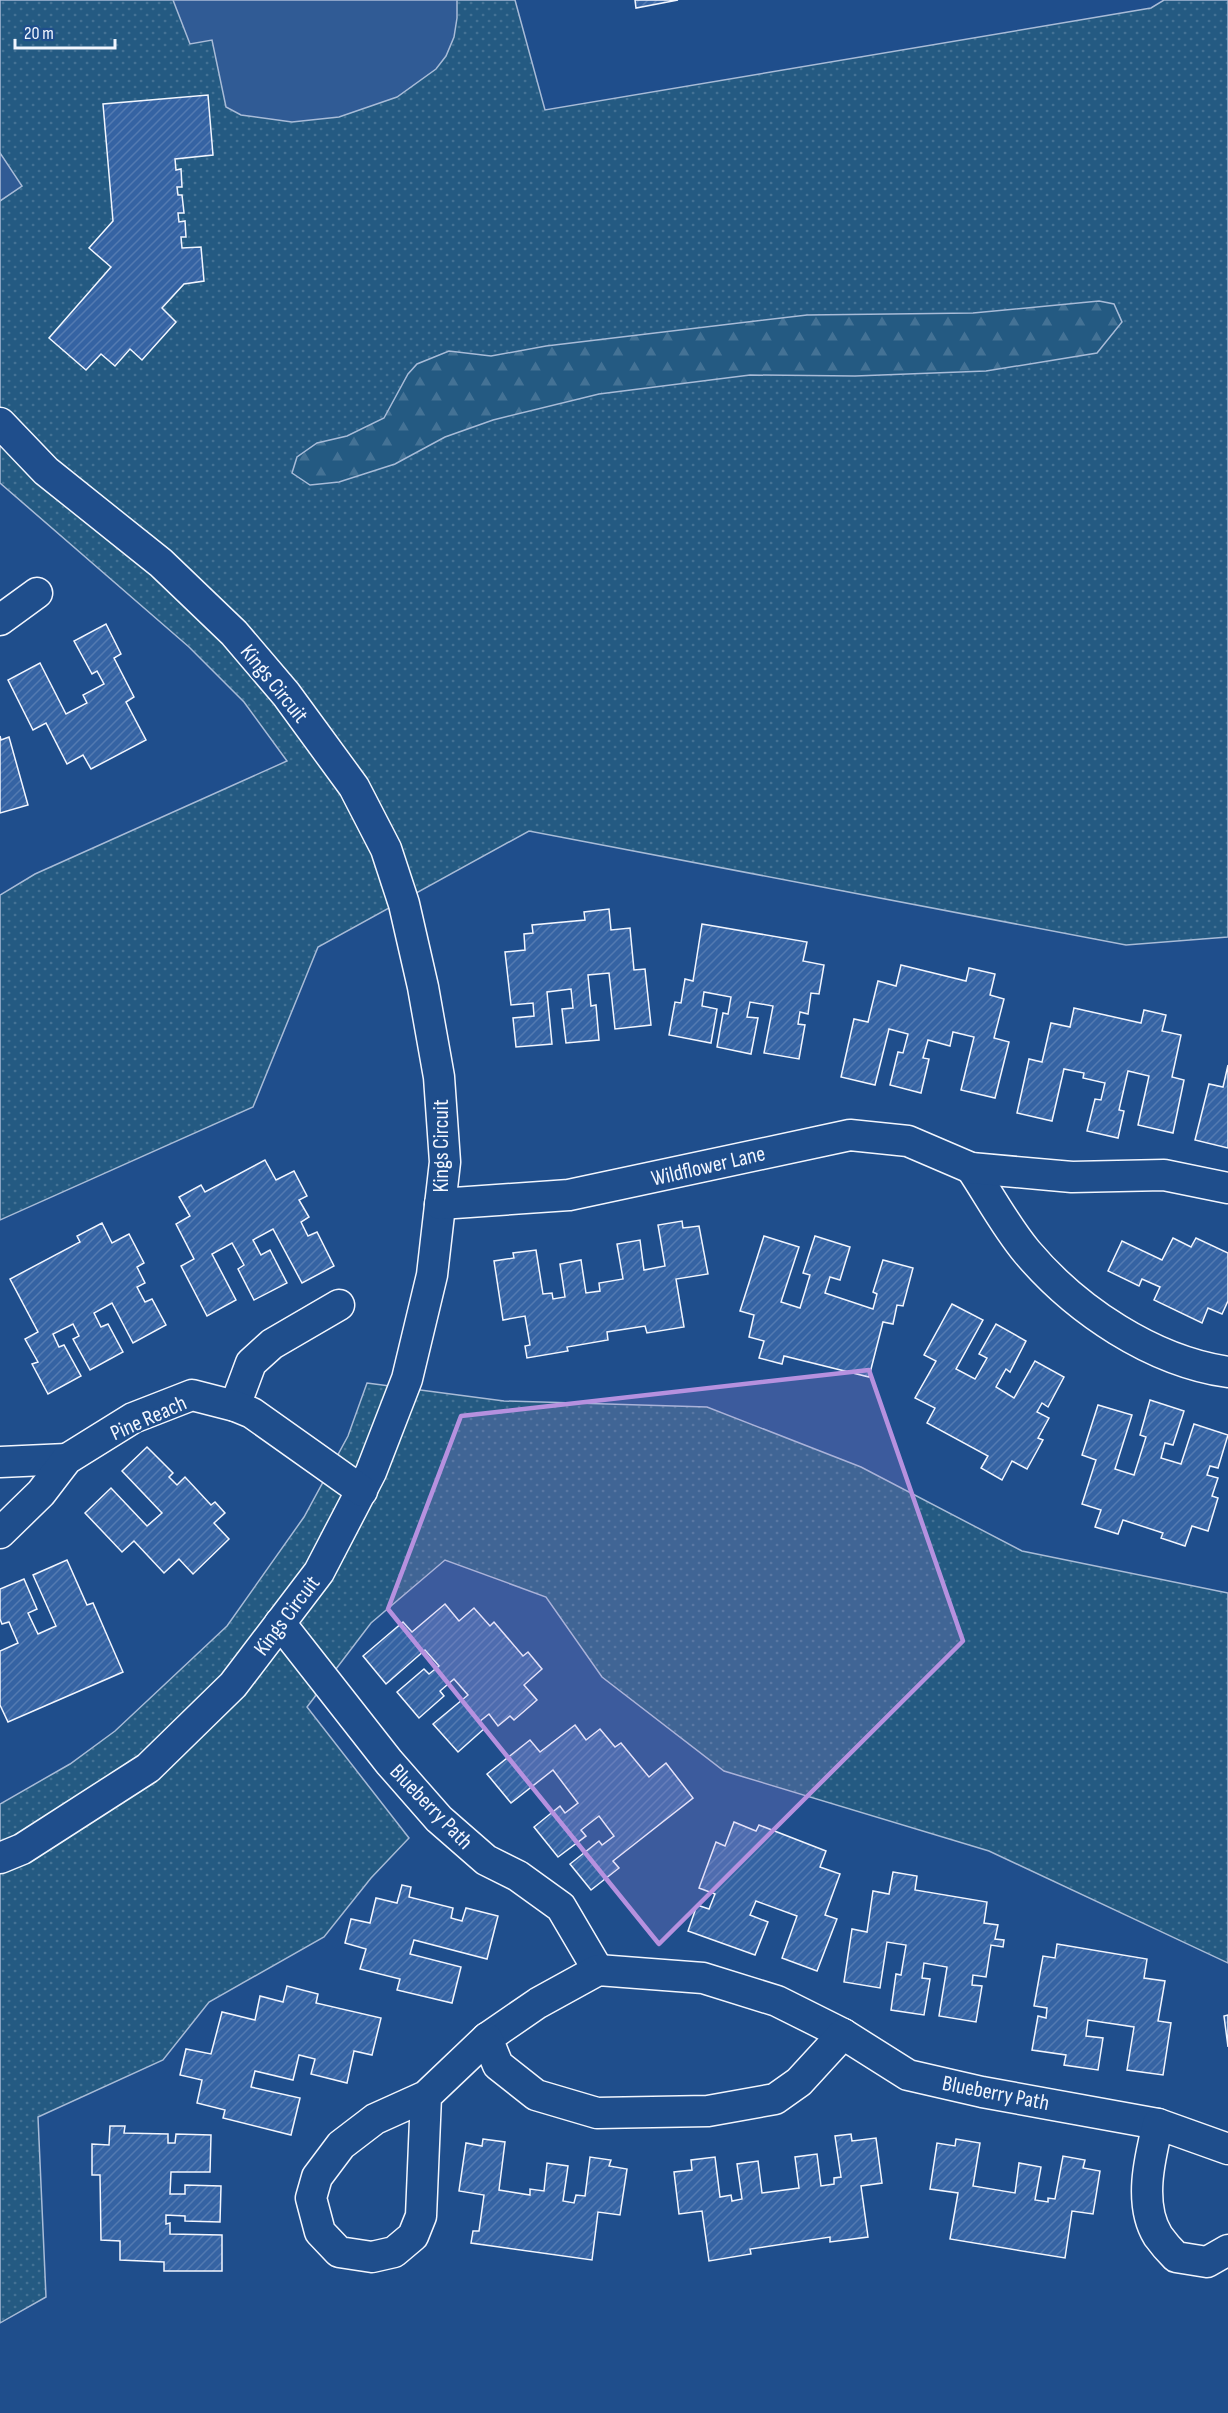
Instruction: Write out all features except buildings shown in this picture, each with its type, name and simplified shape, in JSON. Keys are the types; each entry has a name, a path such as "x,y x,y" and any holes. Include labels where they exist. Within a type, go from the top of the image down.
{"street":[{"name":"Kings Circuit","path":"0,423 46,471 161,563 234,633 286,694 354,787 386,849 404,904 423,987 439,1077 445,1162 432,1275 407,1379 362,1491 319,1572 233,1685 148,1768 22,1849 0,1858"},
{"path":"0,620 37,593"},
{"name":"Wildflower Lane","path":"440,1204 569,1195 850,1136 909,1141 971,1168 1072,1177 1164,1175 1228,1188"},
{"path":"971,1168 1027,1251 1077,1300 1131,1337 1200,1368 1228,1372"},
{"path":"235,1406 251,1363 272,1344 339,1305"},
{"name":"Pine Reach","path":"0,1533 41,1493 67,1459 134,1418 192,1395 235,1406 252,1413 362,1491"},
{"name":"Pine Reach","path":"0,1462 67,1459"},
{"name":"Blueberry Path","path":"280,1623 389,1762 439,1819 486,1860 519,1876 561,1907 598,1970 704,1978 777,2001 843,2034 908,2075 982,2092 1158,2124 1228,2149"},
{"path":"426,2096 422,2216 413,2236 394,2252 372,2257 339,2252 320,2232 310,2198 317,2177 341,2145 367,2125 426,2096 487,2038 538,2003 598,1970"},
{"path":"487,2038 498,2065 536,2095 597,2113 708,2111 776,2099 799,2082 843,2034"},
{"path":"1158,2124 1146,2174 1150,2210 1157,2235 1176,2258 1207,2262 1228,2250"}],"highlighted area":[{"path":"869,1370 963,1641 659,1944 388,1609 461,1416"}],"green space":[{"path":"0,0 515,0 545,110 1151,8 1164,0 1228,0 1228,937 1126,945 529,831 318,947 253,1107 0,1220 0,895 35,874 287,761 244,702 189,647 0,483"},
{"path":"1099,301 1114,304 1122,322 1097,353 986,371 855,376 750,375 599,394 493,420 445,437 395,464 339,482 310,485 292,473 297,457 317,443 347,436 384,418 408,374 417,364 449,351 491,356 546,346 807,315 973,313"},
{"path":"367,1383 504,1401 707,1407 861,1467 1022,1551 1228,1593 1228,1963 989,1851 724,1771 602,1677 546,1597 445,1560 371,1623 307,1707 409,1838 371,1878 324,1937 209,2002 163,2060 38,2117 46,2297 0,2323 0,1804 70,1764 115,1731 227,1626 304,1517 348,1436"}],"shaded area":[{"path":"173,0 457,0 457,18 454,37 446,56 436,69 397,97 339,117 292,122 241,115 226,107 212,40 190,44"},
{"path":"0,153 22,186 0,201"}]}
